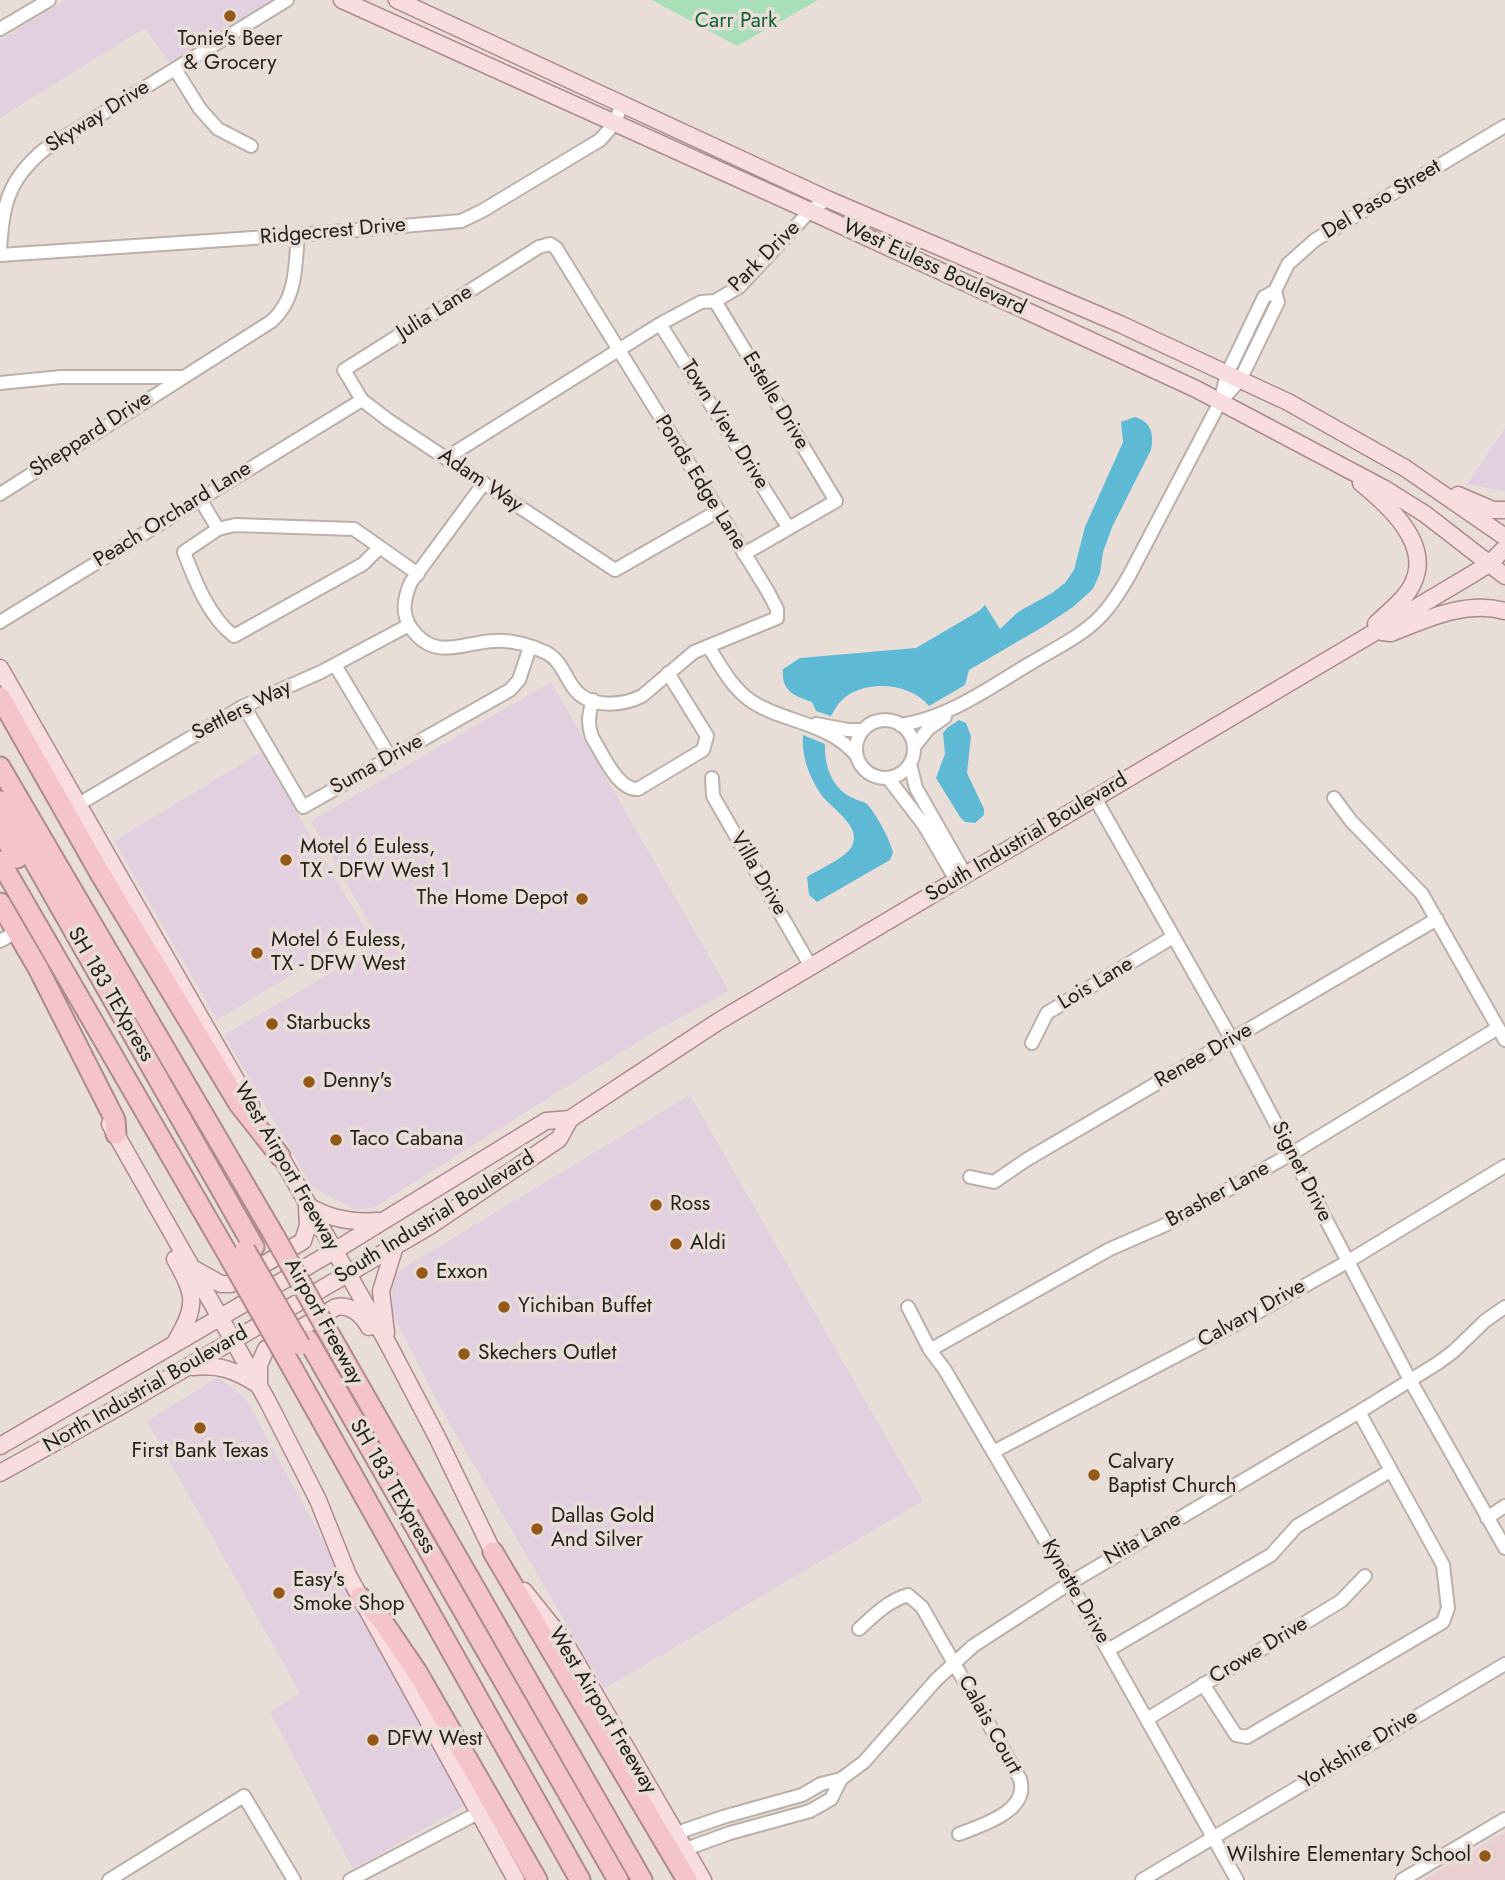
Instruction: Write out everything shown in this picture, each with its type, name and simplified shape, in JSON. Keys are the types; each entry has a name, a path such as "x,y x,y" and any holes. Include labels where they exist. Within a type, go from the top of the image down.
{"highway":[{"path":"0,697 101,875 239,1104 280,1156"},
{"name":"Airport Freeway","path":"0,767 275,1237 642,1880"},
{"name":"SH 183 TEXpress","path":"0,801 243,1252"},
{"name":"SH 183 TEXpress","path":"0,829 605,1880"},
{"path":"0,861 243,1252 298,1347 580,1880"},
{"path":"0,903 38,968 115,1120 116,1135"},
{"name":"SH 183 TEXpress","path":"298,1347 618,1880"},
{"path":"493,1552 687,1880"},
{"path":"360,1597 381,1619 417,1672 537,1880"},
{"path":"594,1726 679,1880"}],"main road":[{"name":"West Euless Boulevard","path":"342,0 1185,384 1332,460 1425,514 1497,562 1505,576"},
{"name":"West Euless Boulevard","path":"397,0 827,199 1120,324 1288,402 1405,468 1505,537"},
{"path":"1332,460 1395,514 1415,546 1418,564 1412,586 1359,642"},
{"path":"1405,468 1476,504 1493,510 1505,510"},
{"name":"South Industrial Boulevard","path":"291,1306 428,1227 559,1139 570,1119 719,1021 1497,562 1505,548"},
{"path":"1376,632 1391,633 1445,612 1478,608 1505,611"},
{"name":"West Airport Freeway","path":"0,668 390,1349 493,1552 564,1641 683,1850 703,1880"},
{"path":"0,920 4,938 259,1385 304,1470 346,1573 516,1880"},
{"name":"South Industrial Boulevard","path":"278,1283 546,1121 570,1119"},
{"path":"150,1196 153,1217 191,1288 192,1306 175,1343"},
{"path":"307,1205 321,1214 341,1219 361,1222 383,1220"},
{"path":"192,1267 221,1284 231,1284 303,1241 308,1225 307,1205"},
{"path":"390,1349 380,1291 395,1246"},
{"name":"North Industrial Boulevard","path":"0,1446 278,1283"},
{"path":"259,1385 259,1365 266,1349 335,1307 343,1305 354,1309 366,1321 377,1342 390,1349"},
{"name":"North Industrial Boulevard","path":"0,1474 291,1306"},
{"path":"187,1367 225,1367 259,1385"}],"street":[{"path":"0,29 49,0"},
{"name":"Skyway Drive","path":"0,253 3,211 14,183 23,169 45,149 287,0"},
{"path":"175,69 200,109 218,129 251,146"},
{"name":"Ridgecrest Drive","path":"0,253 298,235 461,221 600,140 615,123 622,103"},
{"name":"Del Paso Street","path":"956,708 1082,632 1099,619 1116,598 1220,402 1278,302 1275,291 1288,264 1315,240 1505,125"},
{"name":"Park Drive","path":"446,458 660,324 701,302 715,301 739,287 810,211 827,199"},
{"name":"Sheppard Drive","path":"0,494 246,339 282,312 291,295 298,235"},
{"name":"Julia Lane","path":"362,400 344,370 539,247 550,244 556,248"},
{"name":"Ponds Edge Lane","path":"556,248 778,609 777,618 708,646"},
{"name":"Estelle Drive","path":"715,301 836,501 788,527"},
{"name":"Town View Drive","path":"660,324 788,527"},
{"path":"0,383 61,377 182,377"},
{"name":"Peach Orchard Lane","path":"0,622 362,400"},
{"name":"Adam Way","path":"362,400 615,570 718,511"},
{"path":"484,484 405,595 403,608 409,625 423,642 435,647 496,640 530,646 551,655 575,690 586,698 611,705 633,701 642,696 686,657 708,646 734,687 752,702 805,722 838,739 857,755"},
{"path":"200,499 218,529"},
{"path":"380,547 363,565 234,636 223,627 212,610 192,575 184,552 218,529 235,525 354,529 380,547 418,574"},
{"path":"744,554 788,527"},
{"name":"Settlers Way","path":"79,804 244,706 335,665 409,625"},
{"name":"Suma Drive","path":"244,706 303,807 510,690 519,680 530,646"},
{"path":"335,665 390,757"},
{"path":"593,700 589,716 592,737 622,786 638,789 702,751 706,744 707,736 668,673"},
{"path":"900,725 925,720 956,708"},
{"path":"914,747 907,731 900,725 885,720 870,724 863,730 856,746 860,763 872,775 888,778 896,776 909,764 914,747 928,729 956,708"},
{"path":"805,722 863,730"},
{"path":"909,764 916,788 960,877"},
{"name":"Villa Drive","path":"712,778 713,796 811,967"},
{"path":"888,778 960,877"},
{"name":"Signet Drive","path":"1095,798 1232,1040 1410,1380 1505,1548"},
{"path":"1334,798 1352,821 1422,894 1502,1034"},
{"name":"Renee Drive","path":"970,1177 994,1182 1026,1160 1437,919"},
{"name":"Lois Lane","path":"1032,1043 1047,1013 1173,937"},
{"name":"Brasher Lane","path":"930,1350 1110,1249 1165,1225 1502,1034"},
{"name":"Calvary Drive","path":"993,1452 1231,1327 1347,1262 1505,1166"},
{"name":"Kynette Drive","path":"908,1307 930,1350 945,1370 1070,1583 1237,1880"},
{"name":"Nita Lane","path":"674,1834 723,1816 802,1795 821,1784 841,1779 864,1762 897,1723 973,1646 1070,1583 1410,1380 1454,1351 1485,1321 1505,1307"},
{"path":"1203,1684 1236,1735 1247,1737 1443,1622 1448,1608 1443,1565 1359,1412"},
{"path":"1108,1650 1271,1555 1297,1526 1390,1471"},
{"path":"1487,1518 1505,1506"},
{"name":"Crowe Drive","path":"1147,1719 1341,1601 1365,1576"},
{"path":"859,1629 878,1611 896,1599 908,1595 922,1607 954,1663"},
{"name":"Calais Court","path":"954,1663 1023,1788 1016,1804 1004,1813 959,1834"},
{"name":"Yorkshire Drive","path":"1142,1880 1505,1664"},
{"name":"Nita Lane","path":"683,1850 730,1833 810,1811 831,1799 841,1779"},
{"path":"109,1880 244,1796 294,1880"},
{"path":"350,1880 478,1813"},
{"path":"1410,1878 1505,1819"}],"shaded area":[{"path":"65,0 274,0 170,64 145,28 0,118 0,40"},
{"path":"1505,428 1505,491 1467,484"},
{"path":"551,682 729,991 654,1032 373,1208 356,1210 313,1188 224,1035 381,944 311,821"},
{"path":"261,752 366,930 217,1020 114,841"},
{"path":"690,1095 923,1501 604,1689 439,1405 392,1313 393,1274"},
{"path":"218,1377 246,1399 466,1805 353,1869 270,1712 300,1693 147,1421"},
{"name":"Wilshire Elementary School","path":"1505,1832 1505,1880 1425,1879"}],"green space":[{"name":"Carr Park","path":"652,0 818,0 737,46"}],"water":[{"path":"1135,417 1145,422 1150,430 1151,450 1113,525 1093,589 1073,607 969,670 965,685 929,706 910,692 886,686 873,687 850,694 831,716 816,711 812,702 790,692 784,683 783,669 800,658 916,648 985,605 1000,629 1018,612 1065,583 1074,570 1085,527 1123,442 1121,422"},
{"path":"959,720 966,723 971,736 967,773 984,809 984,815 975,823 965,822 960,817 936,778 945,754 943,733"},
{"path":"803,735 825,744 831,776 846,794 868,805 883,828 893,853 890,860 817,902 809,895 807,877 844,855 854,839 849,824 824,798 812,780 805,758"}],"place":[{"name":"Tonie's Beer & Grocery","path":"230,16"},
{"name":"Motel 6 Euless, TX - DFW West 1","path":"286,860"},
{"name":"The Home Depot","path":"582,899"},
{"name":"Motel 6 Euless, TX - DFW West","path":"257,953"},
{"name":"Starbucks","path":"272,1024"},
{"name":"Denny's","path":"309,1082"},
{"name":"Taco Cabana","path":"336,1140"},
{"name":"Ross","path":"656,1205"},
{"name":"Aldi","path":"676,1244"},
{"name":"Exxon","path":"422,1273"},
{"name":"Yichiban Buffet","path":"504,1307"},
{"name":"Skechers Outlet","path":"464,1354"},
{"name":"First Bank Texas","path":"200,1428"},
{"name":"Calvary Baptist Church","path":"1094,1475"},
{"name":"Dallas Gold And Silver","path":"537,1529"},
{"name":"Easy's Smoke Shop","path":"279,1593"},
{"name":"DFW West","path":"373,1740"},
{"name":"Wilshire Elementary School","path":"1485,1856"}]}
